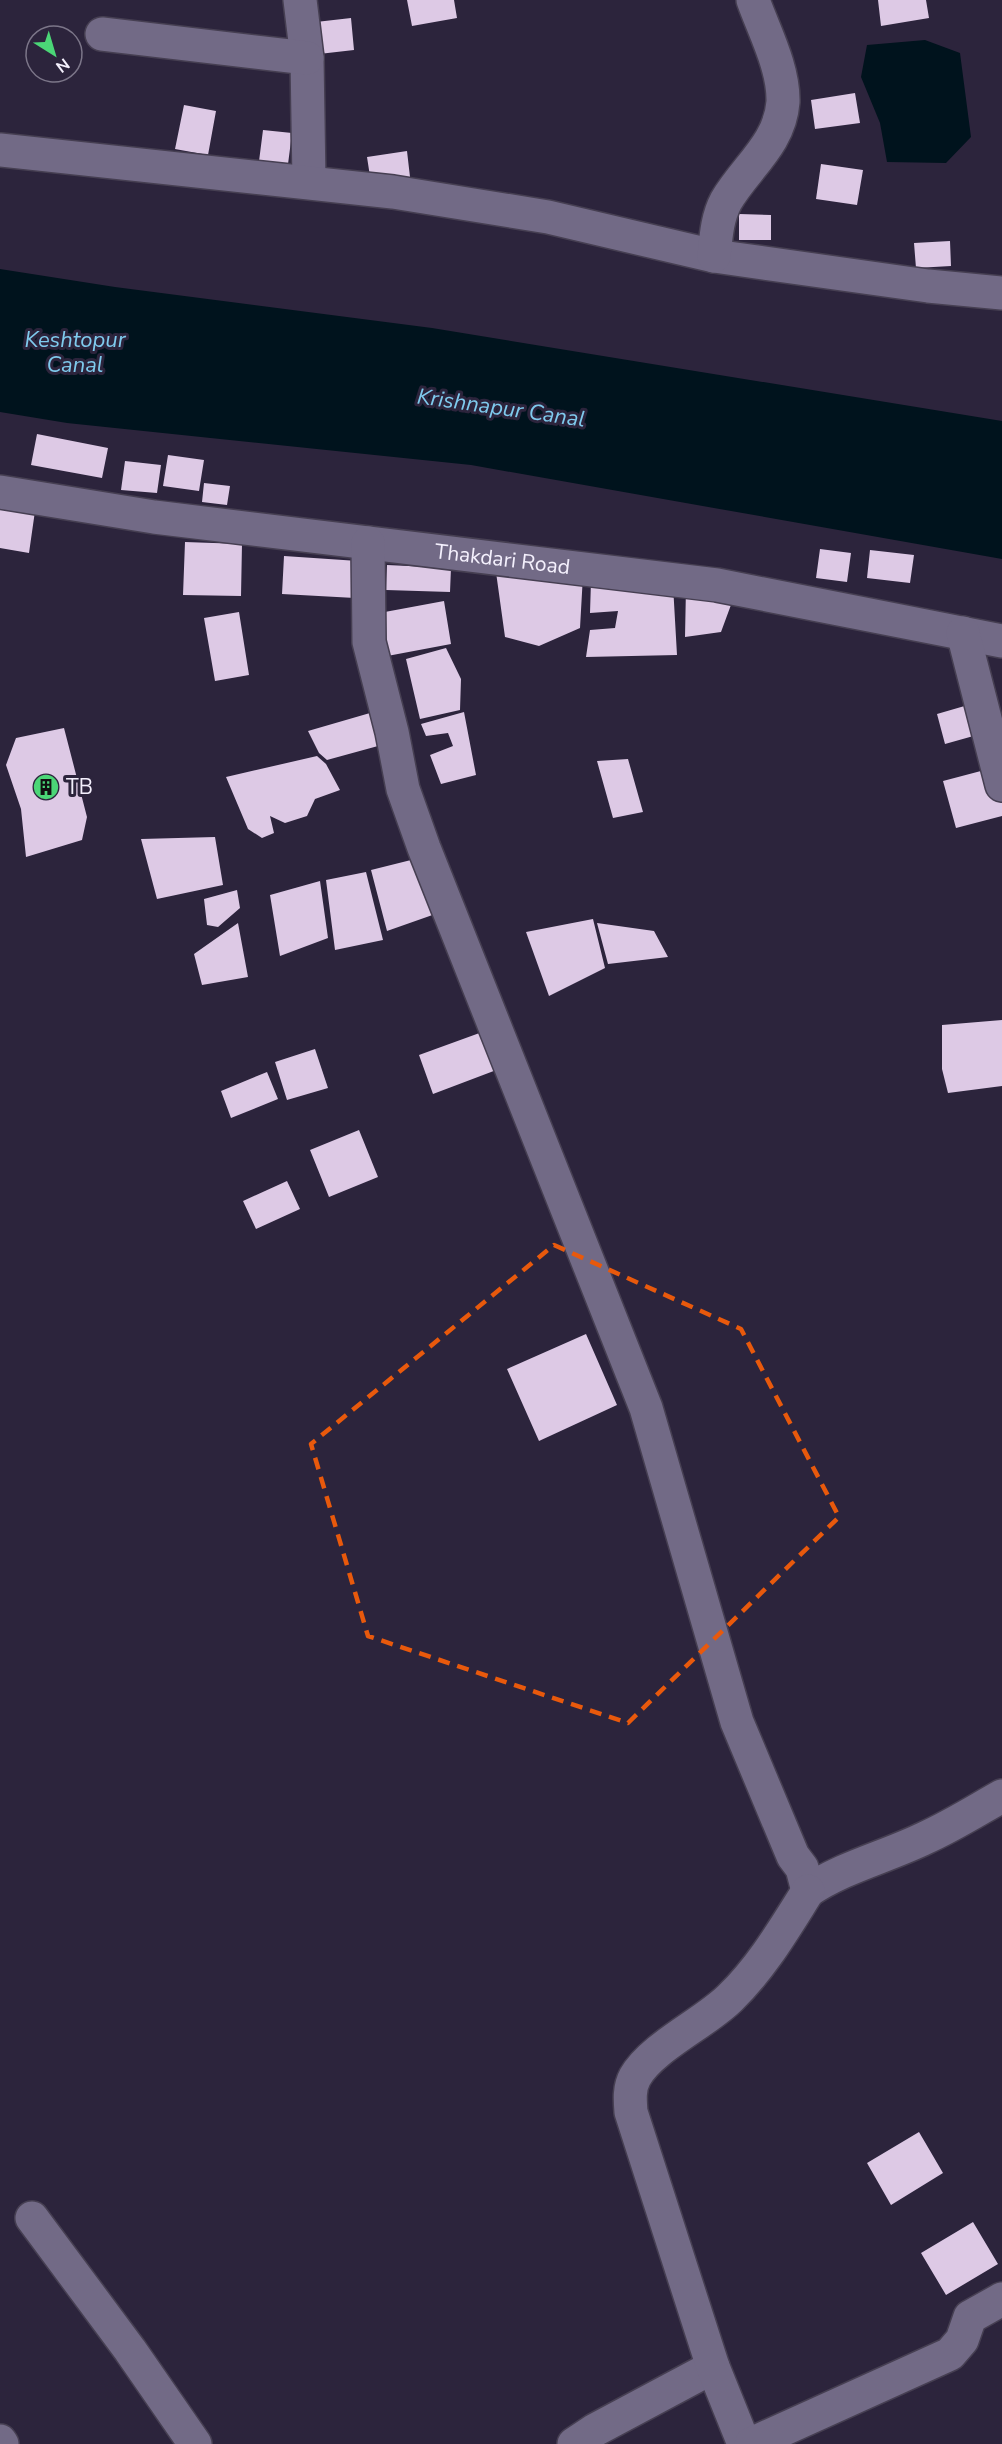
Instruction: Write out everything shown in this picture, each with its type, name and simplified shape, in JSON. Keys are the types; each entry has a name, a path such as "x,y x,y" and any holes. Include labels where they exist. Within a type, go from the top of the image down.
{"street":[{"path":"300,0 307,58 309,182"},
{"path":"714,256 718,223 726,202 766,150 777,127 783,103 782,82 753,0"},
{"path":"102,34 307,58"},
{"path":"0,150 393,192 548,217 714,256 928,286 1002,293"},
{"name":"Thakdari Road","path":"0,492 154,517 717,585 1002,641"},
{"path":"368,543 369,642 392,732 403,789 428,859 646,1408 737,1722 793,1856 802,1868 808,1891"},
{"path":"963,633 1002,785"},
{"path":"744,2444 713,2367 631,2112 630,2091 635,2076 660,2051 729,2000 755,1972 808,1891 832,1875 926,1838 1002,1796"},
{"path":"33,2218 130,2350 195,2444"},
{"path":"751,2444 950,2354 962,2340 970,2317 1002,2300"},
{"path":"574,2444 594,2430 713,2367"}],"highlighted area":[{"path":"554,1245 741,1329 839,1517 628,1723 368,1636 311,1444"}],"water":[{"path":"925,40 960,53 971,137 946,163 887,162 880,123 861,77 867,45"},
{"name":"Keshtopur Canal","path":"0,269 115,287 432,328 1002,421 1002,559 471,465 67,423 0,412"}],"building":[{"path":"407,0 454,0 457,18 412,26"},
{"path":"878,0 926,0 929,18 881,26"},
{"path":"351,18 354,50 319,54 316,22"},
{"path":"855,93 860,123 815,129 811,100"},
{"path":"184,105 216,111 208,155 175,149"},
{"path":"263,130 292,133 287,172 258,169"},
{"path":"407,151 410,177 371,183 367,157"},
{"path":"821,164 863,170 857,205 816,199"},
{"path":"739,214 771,215 771,240 739,240"},
{"path":"950,241 951,266 916,268 914,243"},
{"path":"37,434 108,448 102,478 31,465"},
{"path":"168,455 204,460 199,491 163,486"},
{"path":"125,461 161,465 157,493 121,490"},
{"path":"204,483 230,486 227,505 202,502"},
{"path":"0,505 35,511 29,553 0,548"},
{"path":"185,542 242,544 241,596 183,595"},
{"path":"820,549 851,553 847,582 816,578"},
{"path":"870,550 914,555 910,583 867,578"},
{"path":"284,556 358,561 355,598 282,594"},
{"path":"387,565 451,568 450,592 386,590"},
{"path":"495,565 583,575 580,628 539,646 505,637"},
{"path":"591,581 673,585 677,655 586,657 590,630 615,628 618,611 590,613"},
{"path":"686,587 735,594 721,632 685,637"},
{"path":"444,601 451,644 382,657 374,614"},
{"path":"239,612 249,675 215,681 204,618"},
{"path":"446,648 461,679 460,710 420,719 406,659"},
{"path":"968,705 977,735 945,744 937,714"},
{"path":"464,712 476,775 441,784 430,755 453,746 448,733 426,736 421,724"},
{"path":"370,713 378,746 327,760 319,753 308,731"},
{"name":"TB","path":"64,728 87,817 82,840 26,857 21,809 6,765 16,738"},
{"path":"317,756 326,764 340,790 315,799 307,816 285,823 270,816 274,833 262,838 248,829 226,777"},
{"path":"628,759 643,812 613,818 597,761"},
{"path":"996,767 1002,788 1002,816 956,828 943,781"},
{"name":"TB","path":"215,837 223,885 157,899 141,839"},
{"path":"419,858 441,912 387,931 371,870"},
{"path":"366,872 383,940 335,950 326,880"},
{"path":"320,881 328,938 280,956 270,895"},
{"path":"237,890 240,908 218,927 207,925 204,899"},
{"path":"593,919 605,968 549,996 526,932"},
{"path":"238,923 248,977 202,985 194,954"},
{"path":"597,923 654,931 668,957 608,964"},
{"path":"1002,1020 1002,1086 948,1093 942,1069 942,1025"},
{"path":"485,1031 499,1069 433,1094 419,1055"},
{"path":"315,1049 328,1088 287,1100 275,1062"},
{"path":"267,1072 278,1099 231,1118 221,1091"},
{"path":"359,1130 378,1177 329,1197 310,1150"},
{"path":"287,1181 300,1209 256,1229 243,1201"},
{"path":"586,1334 617,1405 539,1441 507,1369"},
{"path":"919,2132 943,2173 891,2205 867,2163"},
{"path":"973,2222 998,2264 946,2295 921,2253"}],"place":[{"name":"TB","path":"46,787"}],"water label":[{"name":"Krishnapur Canal","path":"501,408"}]}
